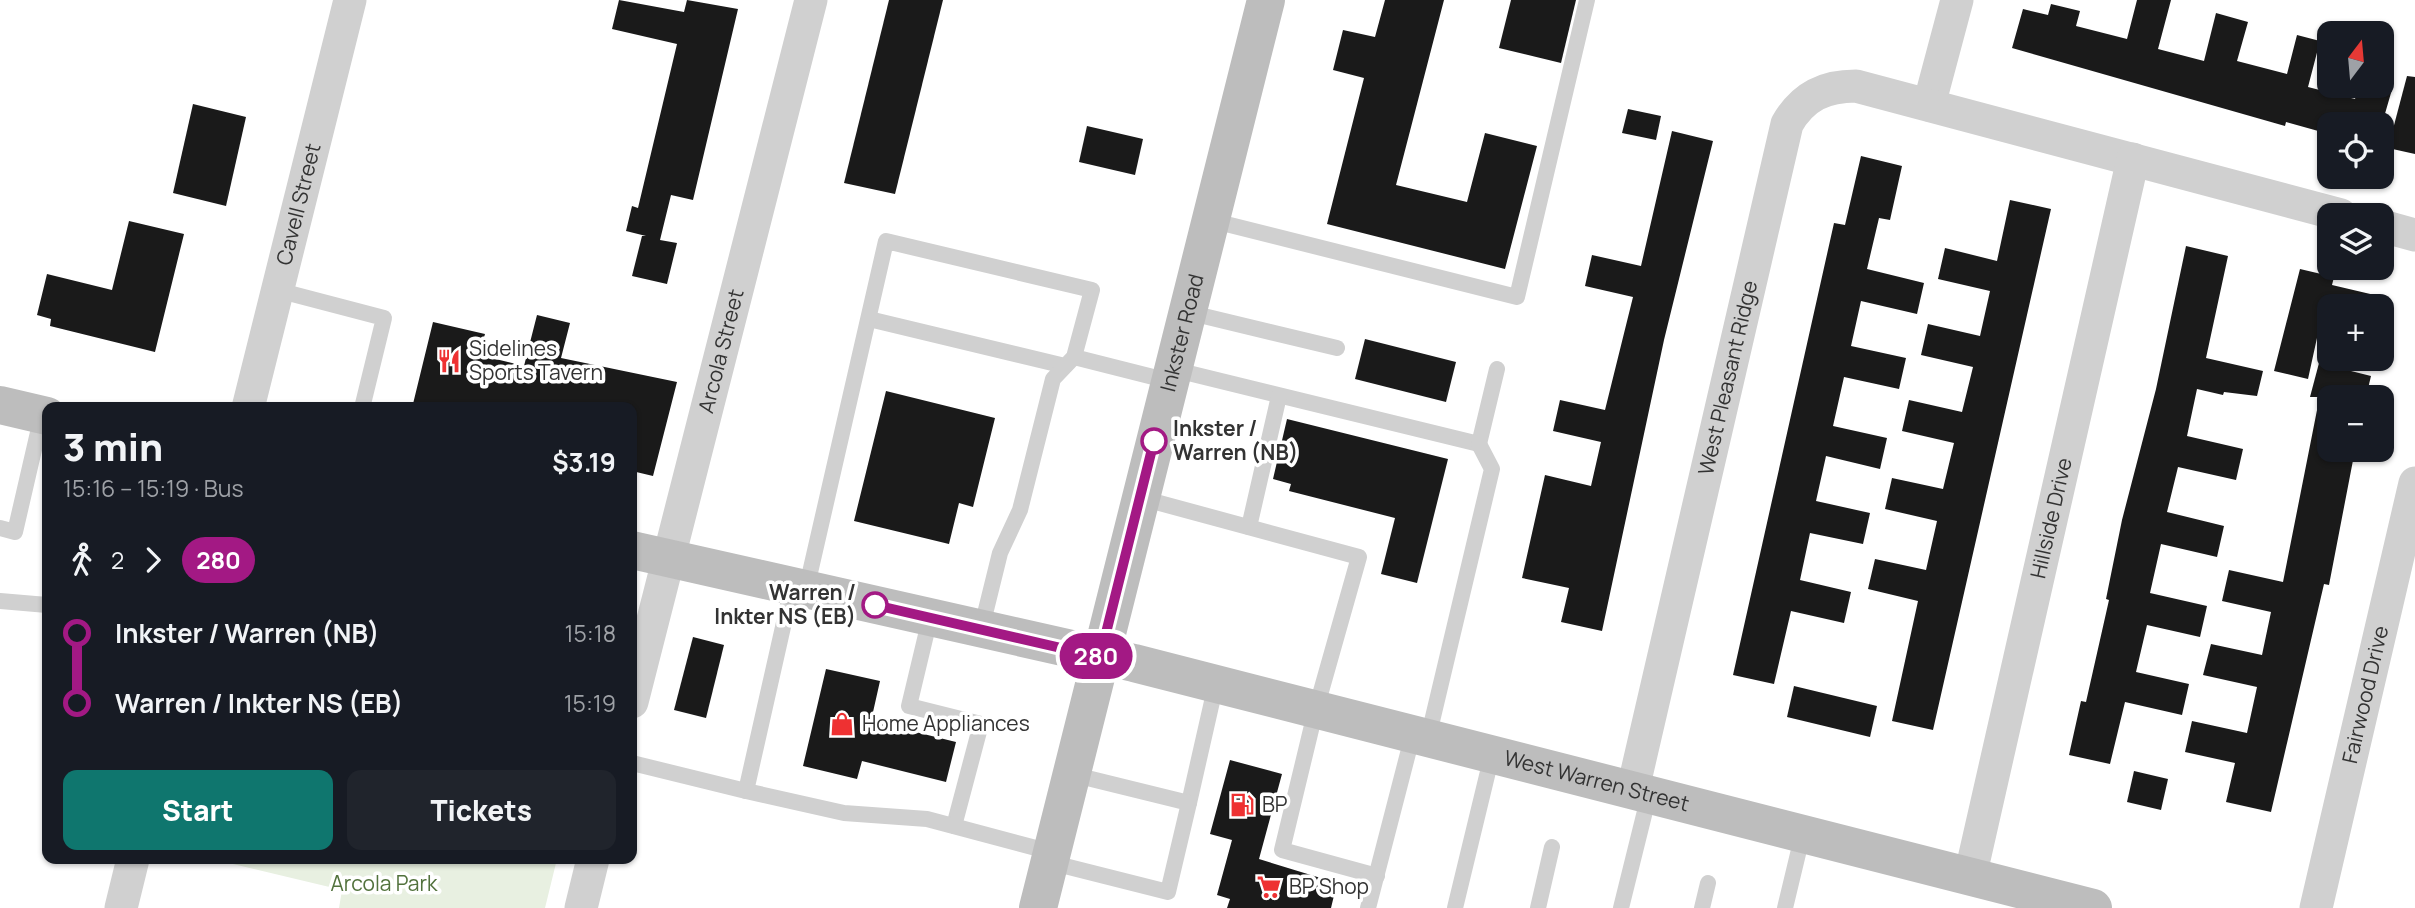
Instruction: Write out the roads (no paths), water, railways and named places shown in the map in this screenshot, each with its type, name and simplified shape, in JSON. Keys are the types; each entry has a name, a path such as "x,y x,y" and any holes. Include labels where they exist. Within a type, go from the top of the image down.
{"main road":[{"name":"Inkster Road","path":"1038,908 1266,0"},
{"path":"0,405 42,414"},
{"name":"West Warren Street","path":"650,554 1216,684 2093,908"}],"street":[{"name":"Cavell Street","path":"249,402 350,0"},
{"name":"Arcola Street","path":"637,656 650,554 811,0"},
{"path":"1929,105 1957,0"},
{"name":"West Pleasant Ridge","path":"1641,791 1787,124 1807,99 1819,91 1838,86 1857,86 2317,209"},
{"name":"Hillside Drive","path":"1969,877 2133,159"},
{"path":"2394,229 2415,235"},
{"name":"Fairwood Drive","path":"2316,908 2415,483"},
{"path":"121,908 133,864"},
{"path":"581,908 592,864"}],"lane":[{"path":"1210,220 1517,297 1587,0"},
{"path":"746,791 887,241 1092,290 1069,362 1053,379 1020,510 1000,554 981,630"},
{"path":"277,290 384,317 363,402"},
{"path":"1187,312 1337,348"},
{"path":"869,319 1069,362 1171,375 1279,396 1479,444"},
{"path":"1368,908 1420,736 1492,469 1479,444 1497,369"},
{"path":"1249,527 1279,396"},
{"path":"0,528 15,532 42,427"},
{"path":"1140,498 1359,557 1316,709 1282,850 1377,876"},
{"path":"0,601 42,605"},
{"path":"930,618 909,706 981,724 954,826"},
{"path":"637,764 844,814 927,819 1168,892 1216,684"},
{"path":"1455,908 1492,755"},
{"path":"1071,774 1189,803"},
{"path":"1621,908 1641,791"},
{"path":"1785,908 1802,833"},
{"path":"1538,908 1552,847"},
{"path":"1702,908 1708,883"}],"place":[{"name":"Sidelines Sports Tavern","path":"449,361"},
{"name":"Inkster / Warren (NB)","path":"1154,441"},
{"name":"Warren / Inkter NS (EB)","path":"875,605"},
{"name":"Home Appliances","path":"842,724"},
{"name":"BP","path":"1242,805"},
{"name":"BP Shop","path":"1269,887"}],"park label":[{"name":"Arcola Park","path":"384,884"}]}
